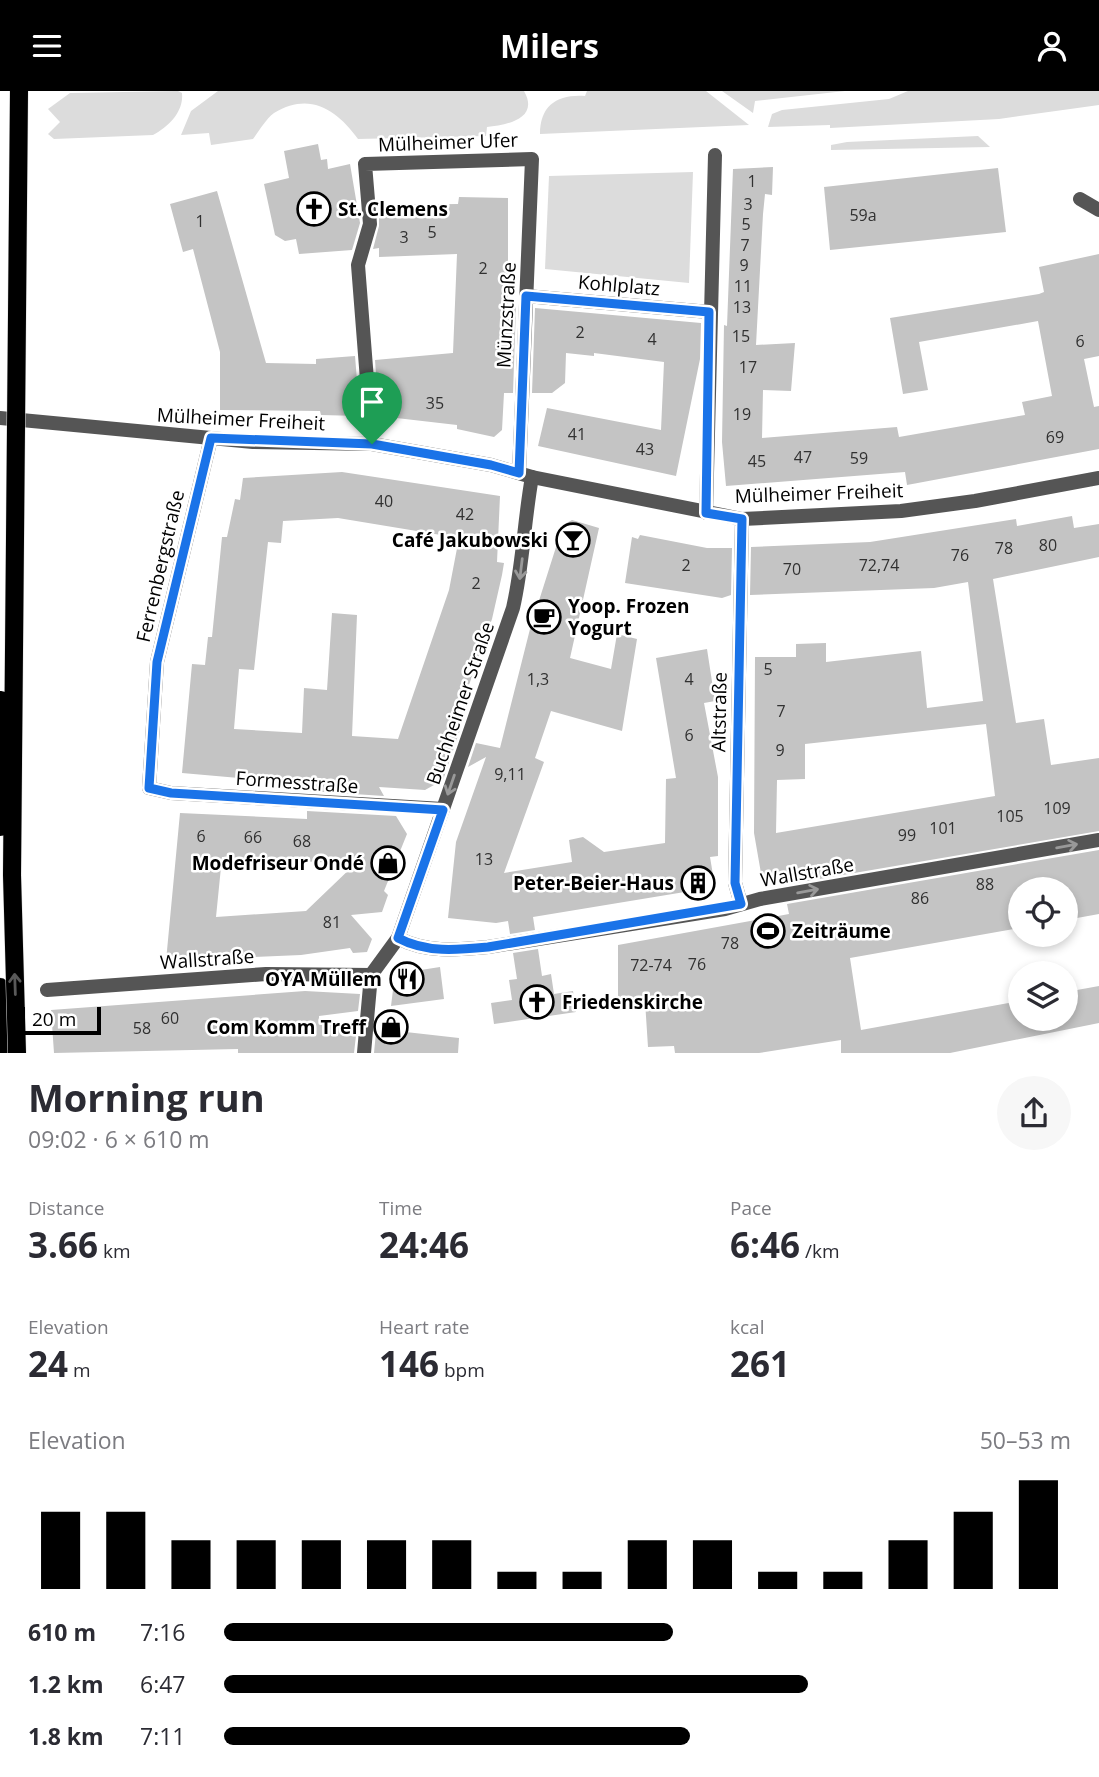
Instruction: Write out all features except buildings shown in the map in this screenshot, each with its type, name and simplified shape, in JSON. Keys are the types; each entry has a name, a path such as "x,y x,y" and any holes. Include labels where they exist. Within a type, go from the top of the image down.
{"main road":[{"path":"0,827 8,91"},
{"path":"18,1052 12,875 19,91"},
{"path":"0,987 2,1052"}],"street":[{"path":"706,513 715,155"},
{"name":"Mülheimer Ufer","path":"372,444 358,265 370,224 365,164 532,159"},
{"name":"Münzstraße","path":"525,475 526,296 532,159"},
{"path":"1080,199 1099,211"},
{"name":"Kohlplatz","path":"526,296 709,312"},
{"name":"Mülheimer Freiheit","path":"0,418 211,438 372,444 491,465 525,475 742,519 901,510 975,501 1099,478"},
{"name":"Ferrenbergstraße","path":"149,788 157,662 211,438"},
{"name":"Buchheimer Straße","path":"371,975 398,938 513,608 522,568 525,475"},
{"name":"Altstraße","path":"741,904 735,883 742,519"},
{"name":"Formesstraße","path":"149,788 171,793 443,810"},
{"name":"Wallstraße","path":"398,938 414,947 466,950 1099,840"},
{"name":"Wallstraße","path":"47,990 265,974 371,975"},
{"path":"364,1052 371,975"}],"shaded area":[{"path":"218,91 524,91 528,108 519,119 487,127 486,136 358,139 332,112 311,104 299,104 274,113 253,139 211,145 209,133 181,135 191,111"},
{"path":"587,91 706,91 749,125 540,134 543,116 552,103 567,97 585,96"},
{"path":"722,91 845,91 755,101 753,113"},
{"path":"908,91 1099,91 1099,105 999,119 830,128 830,125 768,127 772,114 782,110 889,99"},
{"path":"70,93 182,93 182,100 178,113 153,135 54,139 48,134 60,122 48,109"},
{"path":"978,136 990,147 831,150 831,145 847,142"},
{"path":"693,172 689,283 545,269 549,176"}],"place":[{"name":"St. Clemens","path":"314,209"},
{"name":"Café Jakubowski","path":"573,540"},
{"name":"Yoop. Frozen Yogurt","path":"544,617"},
{"name":"Modefriseur Ondé","path":"388,863"},
{"name":"Peter-Beier-Haus","path":"698,883"},
{"name":"Zeiträume","path":"768,931"},
{"name":"OYA Müllem","path":"407,979"},
{"name":"Friedenskirche","path":"537,1002"},
{"name":"Com Komm Treff","path":"391,1027"}],"route":[{"path":"526,296 709,312 706,513 742,519 735,883 741,904 725,909 488,947 455,951 414,947 398,938 443,810 171,793 149,788 157,662 211,438 253,442 372,444 491,465 519,473 526,296"}]}
